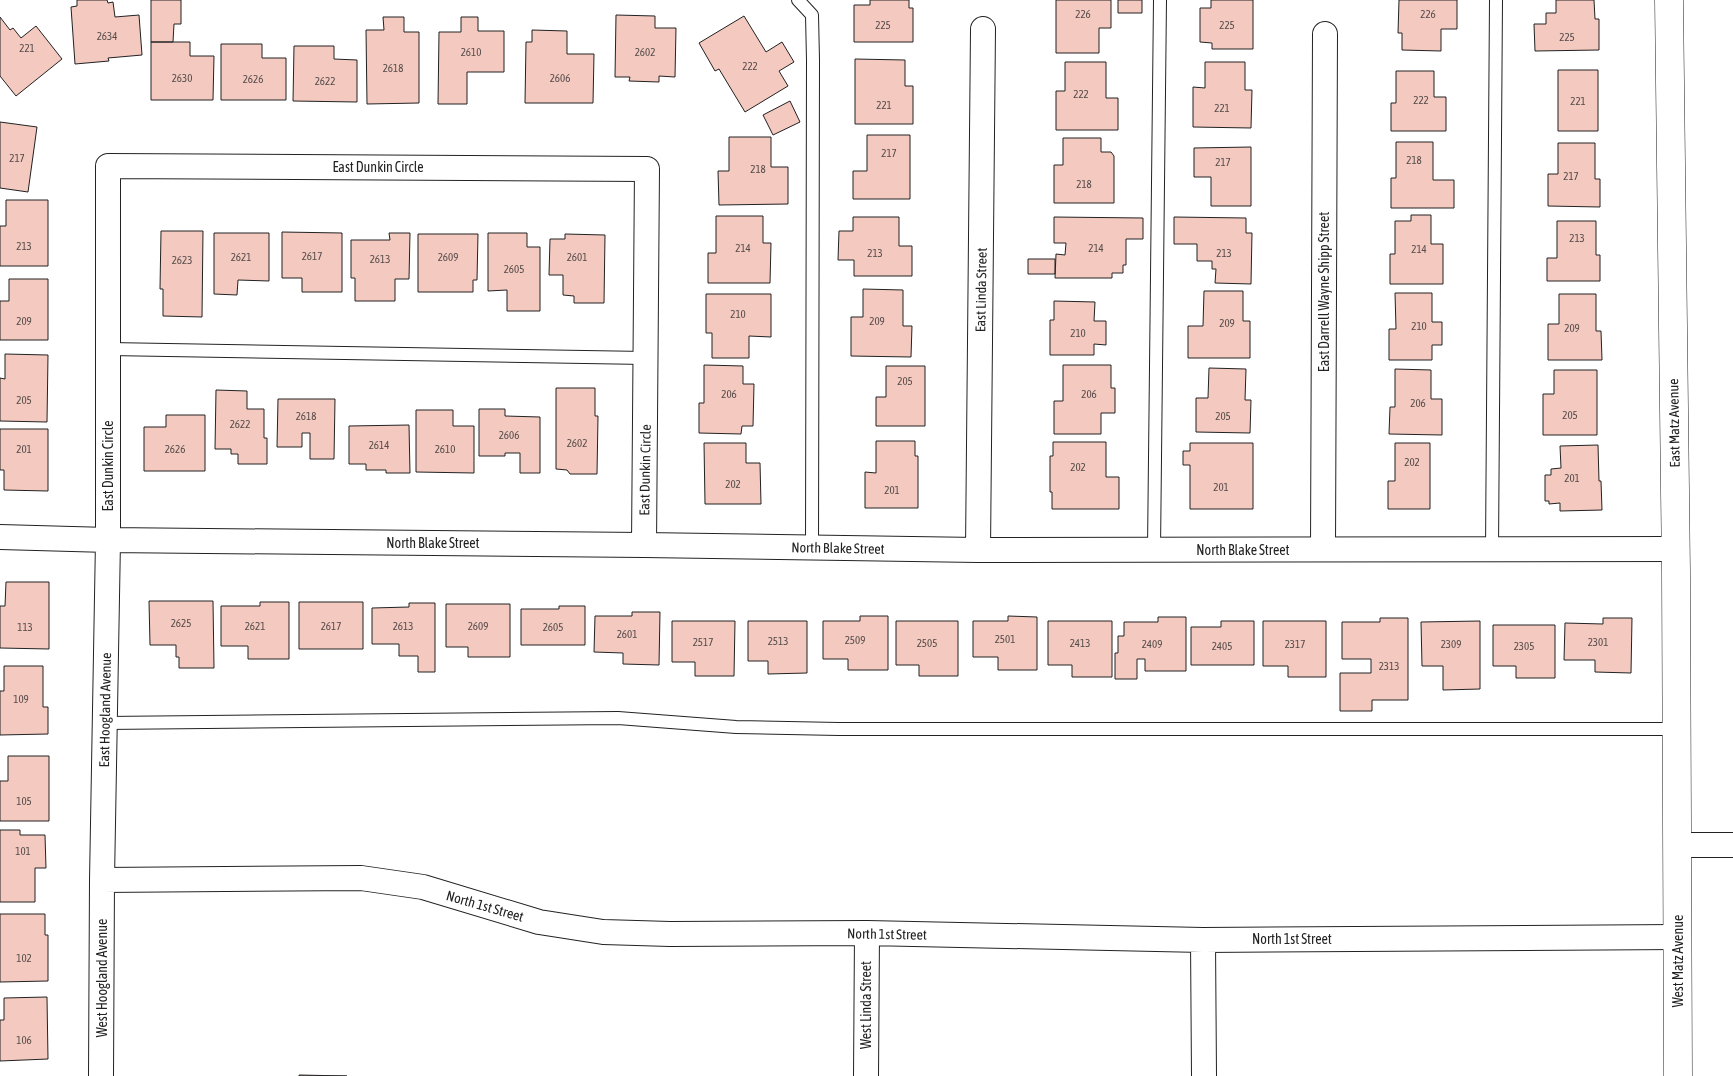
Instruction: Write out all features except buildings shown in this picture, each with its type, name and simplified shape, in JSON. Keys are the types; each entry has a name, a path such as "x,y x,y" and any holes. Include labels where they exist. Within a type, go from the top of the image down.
{"street":[{"name":"East Matz Avenue","path":"1669,0 1676,549 1677,845"},
{"name":"East Linda Street","path":"978,550 983,29"},
{"name":"East Darrell Wayne Shipp Street","path":"1323,549 1325,34"},
{"name":"East Dunkin Circle","path":"108,540 108,166 646,169 644,545"},
{"name":"North Blake Street","path":"0,537 108,540 978,550 1676,549"},
{"name":"East Hoogland Avenue","path":"102,880 108,540"},
{"path":"1677,845 1733,845"},
{"name":"West Matz Avenue","path":"1677,845 1678,1076"},
{"name":"North 1st Street","path":"102,880 361,878 423,887 539,922 603,932 670,934 867,933 1203,940 1678,937"},
{"name":"West Hoogland Avenue","path":"101,1076 102,880"},
{"name":"West Linda Street","path":"866,1076 867,933"},
{"path":"1203,940 1204,1076"}],"lane":[{"path":"798,0 812,15 812,548"},
{"path":"1154,550 1160,0"},
{"path":"1492,550 1496,0"},
{"path":"109,349 646,358"},
{"path":"105,724 618,718 736,727 839,729 1676,729"}]}
